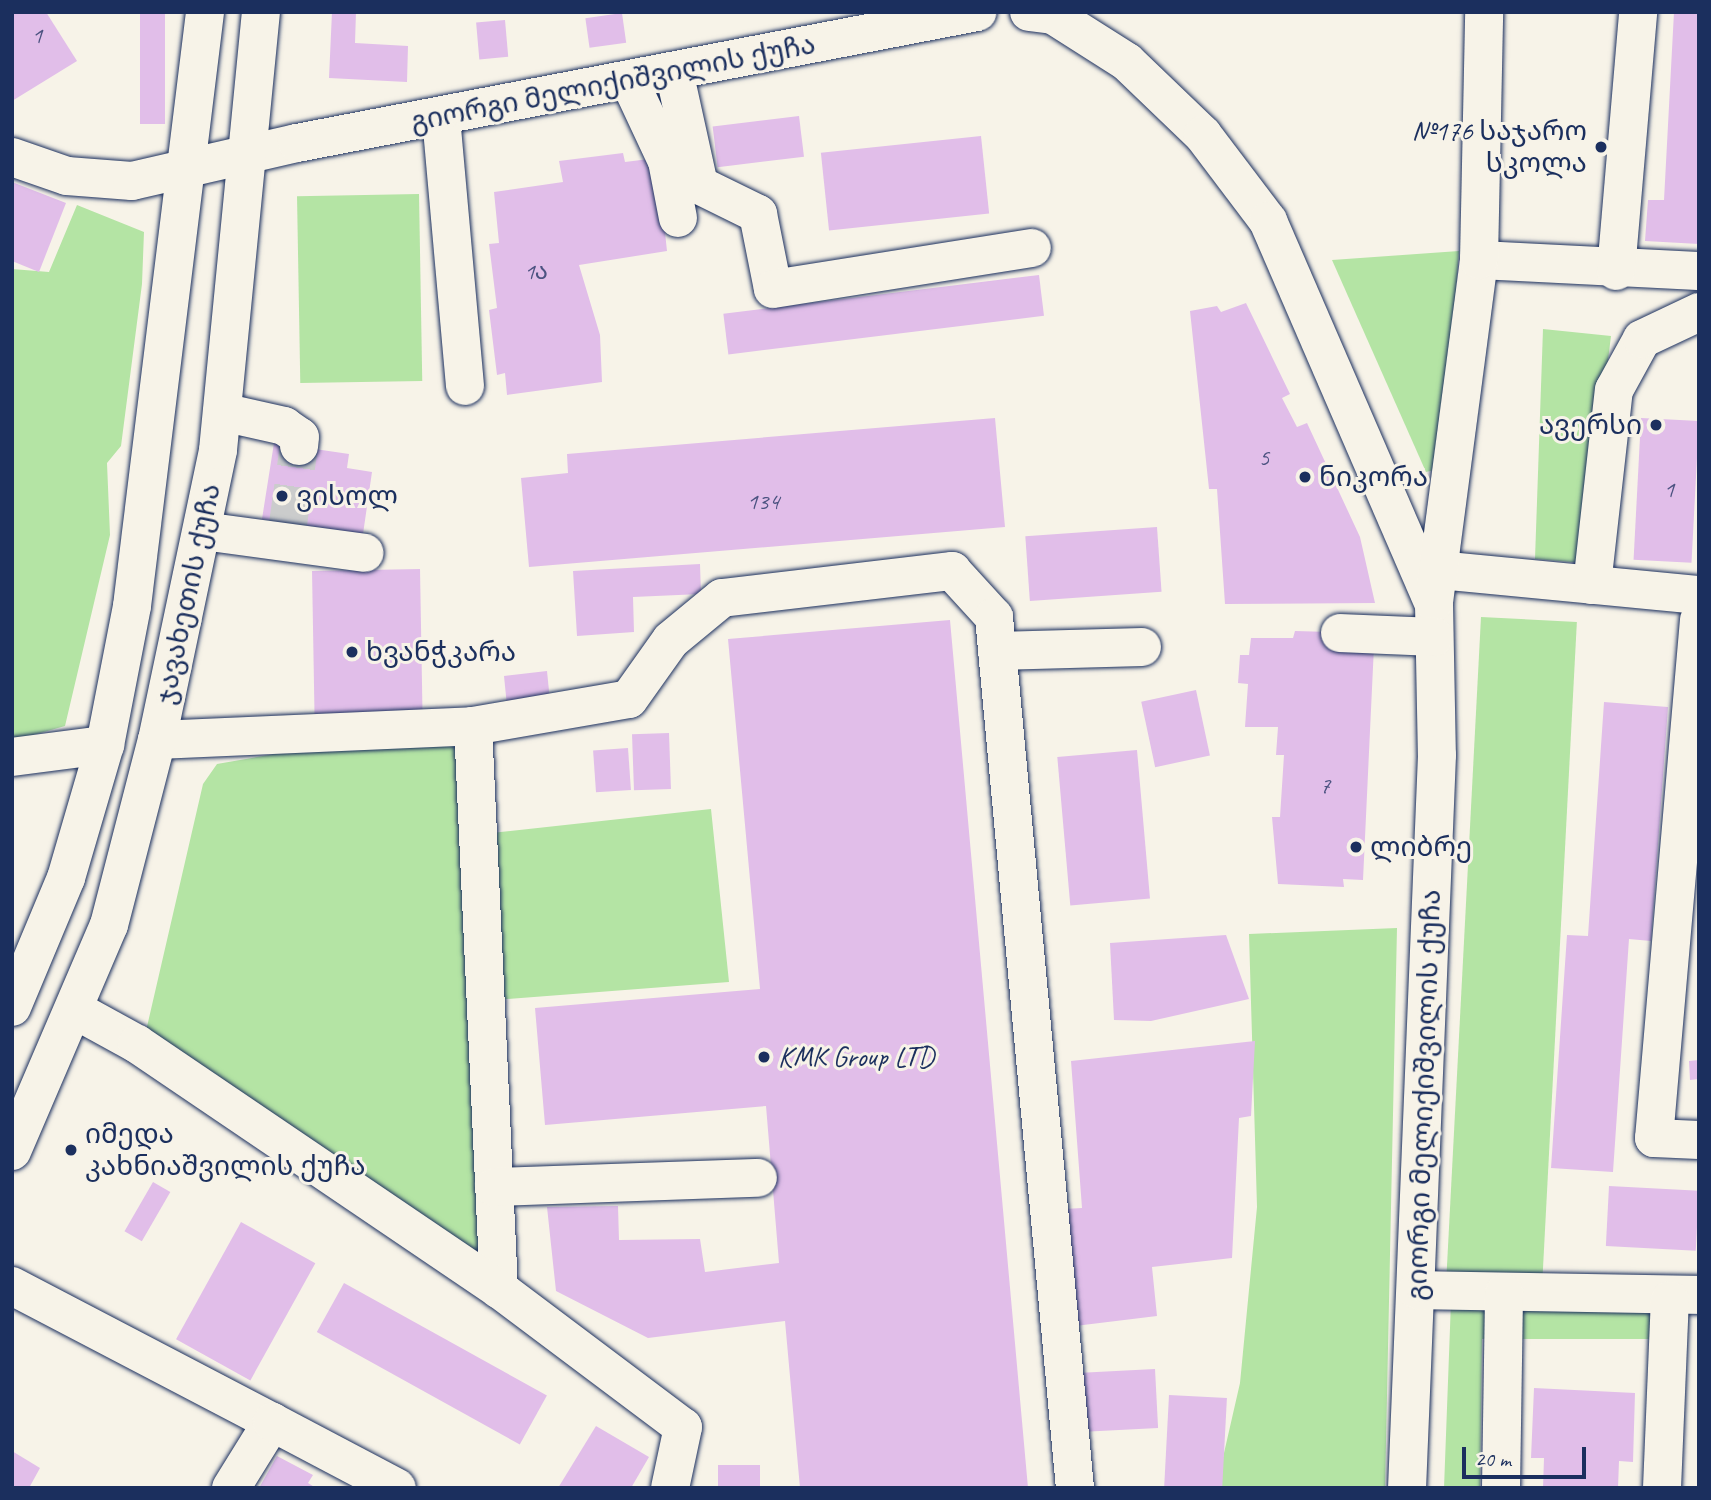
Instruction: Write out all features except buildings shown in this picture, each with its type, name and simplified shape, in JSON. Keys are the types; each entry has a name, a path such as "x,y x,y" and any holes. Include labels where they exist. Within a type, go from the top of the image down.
{"street":[{"name":"ჯავახეთის ქუჩა","path":"12,1007 66,878 105,745 134,593 205,12"},
{"name":"ჯავახეთის ქუჩა","path":"12,1151 77,1011 109,925 157,740 203,531 222,412 261,12"},
{"name":"გიორგი მელიქიშვილის ქუჩა","path":"12,158 66,176 119,180 187,172 248,153 977,12"},
{"name":"გიორგი მელიქიშვილის ქუჩა","path":"1029,12 1053,15 1127,62 1203,135 1268,221 1435,604 1437,755 1407,1488"},
{"path":"1435,604 1479,260 1484,12"},
{"path":"1616,271 1638,12"},
{"path":"674,71 699,185 758,214 773,289 1031,248"},
{"path":"629,80 667,162 678,218"},
{"path":"441,117 465,386"},
{"path":"1479,260 1616,271 1699,271"},
{"path":"1592,585 1614,390 1642,339 1699,312"},
{"path":"222,412 284,426 300,437 299,446"},
{"path":"203,531 286,533 365,553"},
{"path":"157,740 473,726 629,699 671,640 722,598 952,570 994,617 1074,1488"},
{"path":"1340,633 1435,604 1592,585 1699,595"},
{"path":"1699,620 1683,989 1654,1138 1699,1140"},
{"path":"996,652 1142,647"},
{"path":"473,726 499,1289"},
{"path":"12,757 105,745"},
{"path":"77,1011 137,1044 499,1289 683,1427 670,1488"},
{"path":"494,1187 758,1178"},
{"path":"12,1286 397,1488"},
{"path":"1417,1290 1685,1298 1662,1488"},
{"path":"1501,1488 1504,1293"},
{"path":"231,1488 272,1422"}],"green space":[{"path":"419,194 422,381 300,383 297,196"},
{"path":"77,205 144,232 142,284 121,446 107,463 110,535 65,726 12,741 12,269 49,272"},
{"path":"1459,251 1443,468 1426,472 1332,260"},
{"path":"1543,329 1611,336 1583,563 1535,559"},
{"path":"1481,617 1577,622 1542,1280 1447,1275"},
{"path":"419,729 454,738 464,836 711,809 729,982 468,1002 481,1257 146,1031 203,784 217,764"},
{"path":"1397,928 1385,1488 1216,1488 1240,1383 1257,1207 1249,934"},
{"path":"1451,1301 1653,1311 1652,1339 1482,1339 1480,1488 1444,1488"}],"tunnel":[{"path":"288,524 299,446"}],"place":[{"name":"№176 საჯარო სკოლა","path":"1601,147"},
{"name":"ავერსი","path":"1656,425"},
{"name":"ნიკორა","path":"1305,477"},
{"name":"ვისოლ","path":"282,496"},
{"name":"ხვანჭკარა","path":"352,652"},
{"name":"ლიბრე","path":"1356,847"},
{"name":"KMK Group LTD","path":"764,1057"},
{"name":"იმედა კახნიაშვილის ქუჩა","path":"71,1150"}]}
